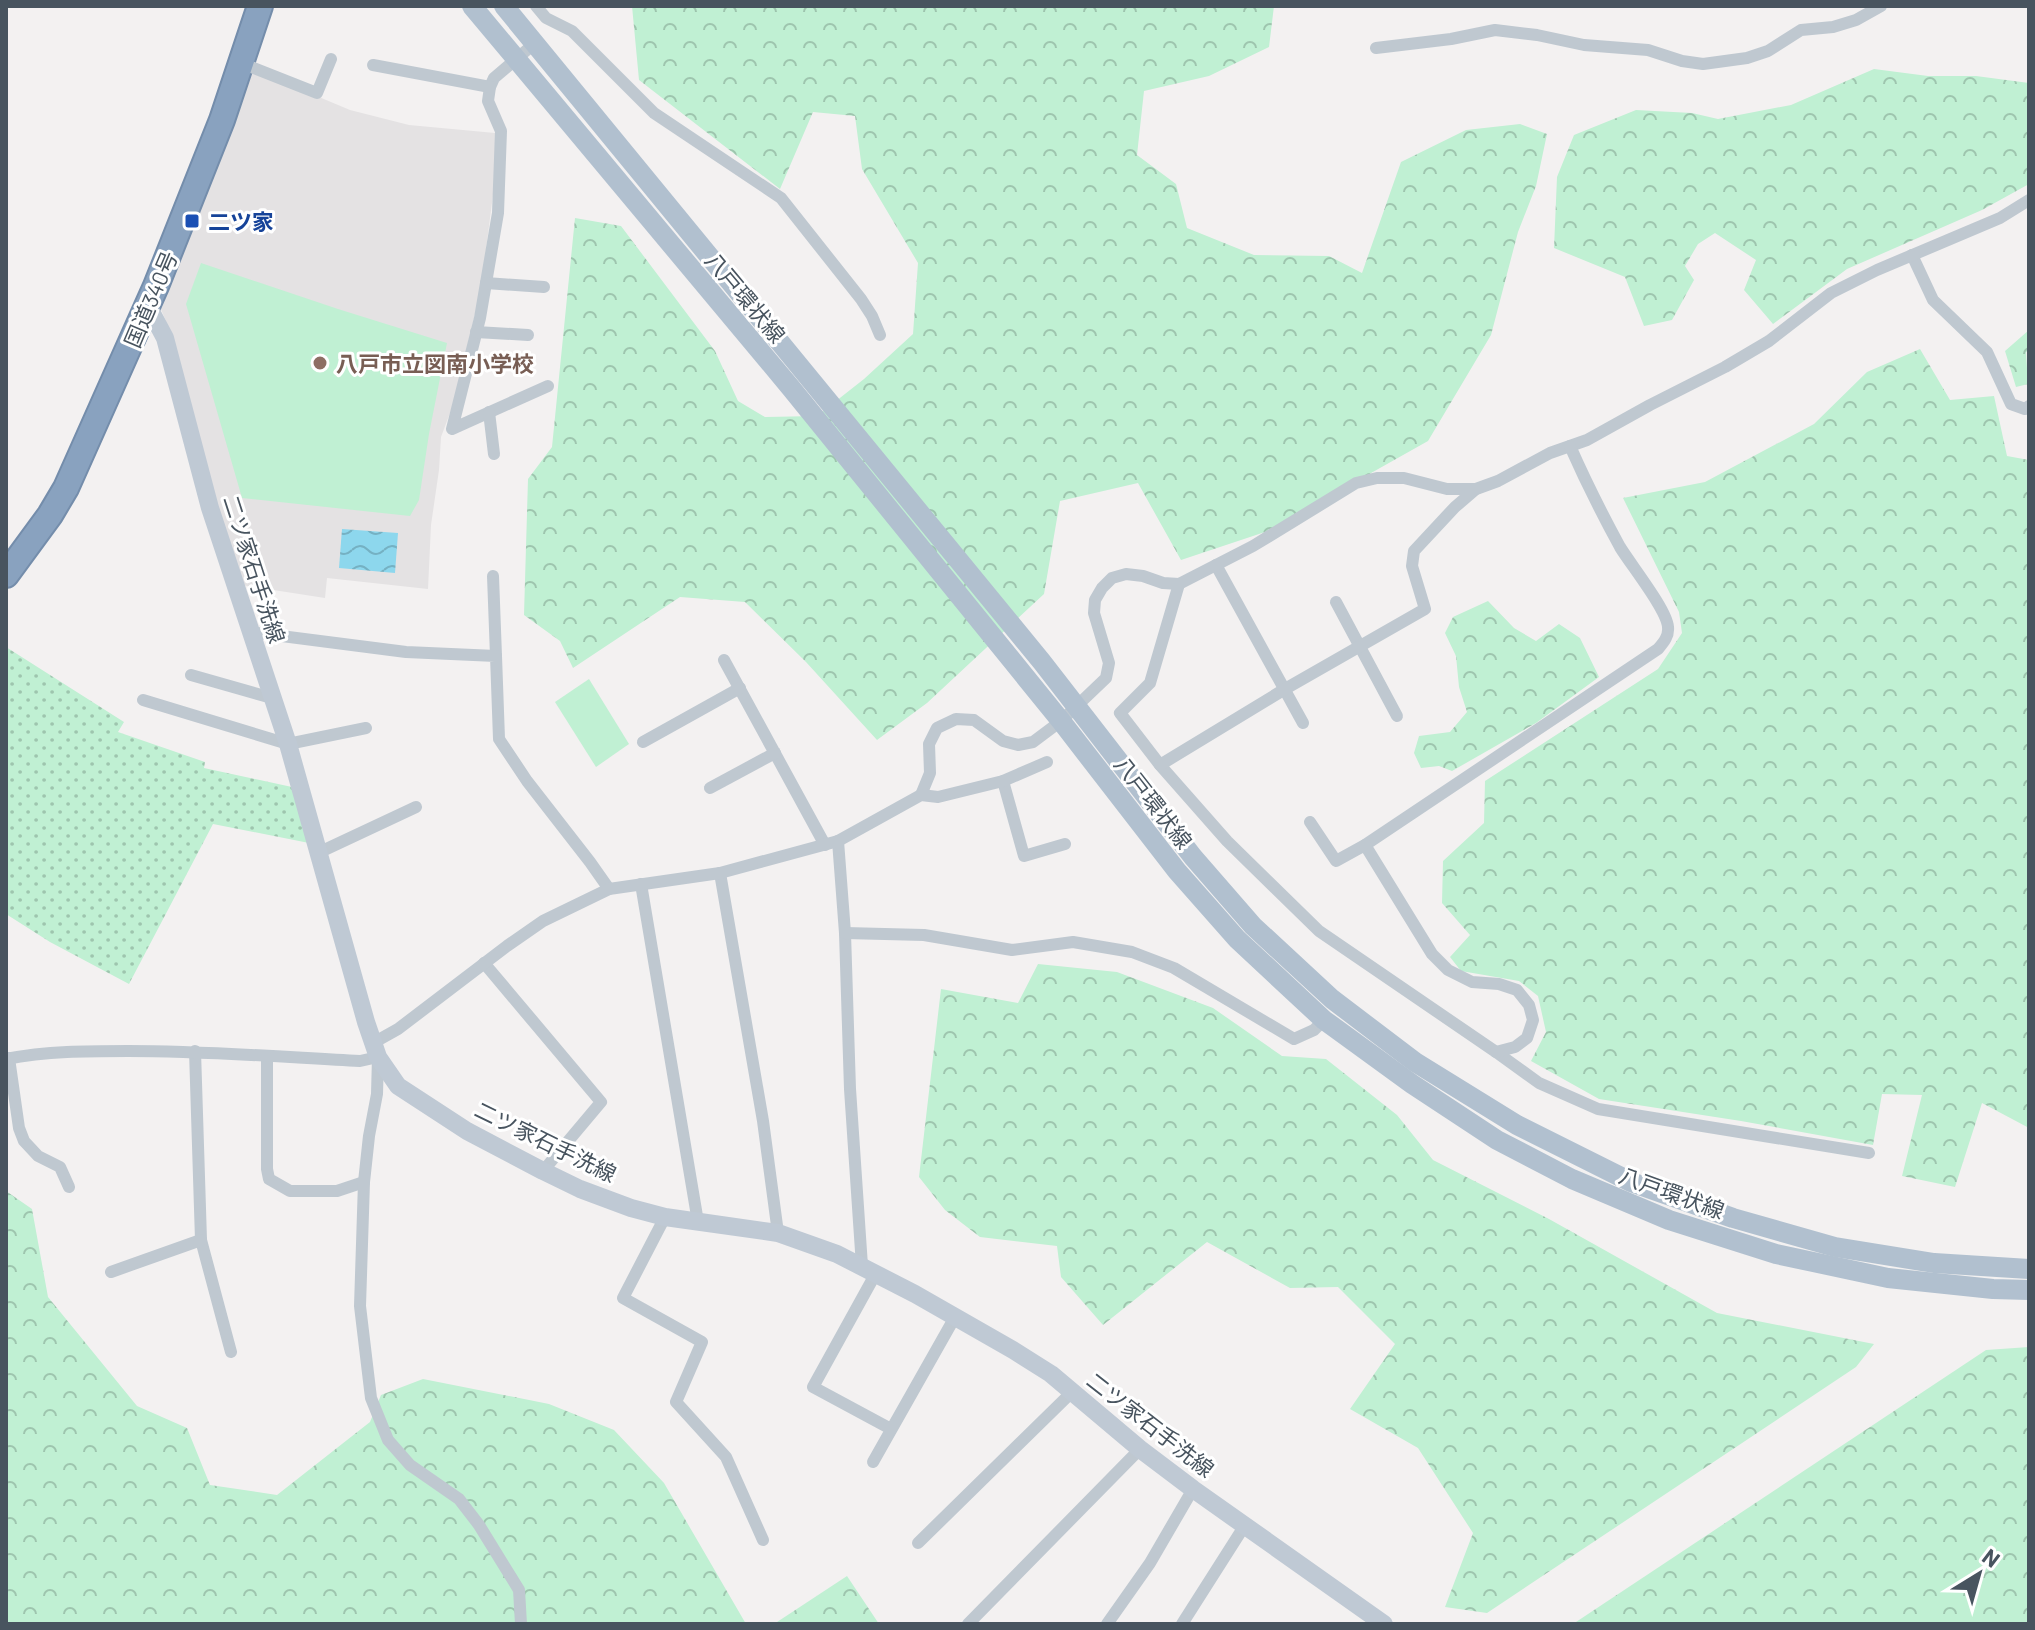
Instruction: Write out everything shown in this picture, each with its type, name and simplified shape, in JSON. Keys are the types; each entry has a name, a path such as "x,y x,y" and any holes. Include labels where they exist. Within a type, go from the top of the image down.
{"highway":[{"name":"国道340号","path":"6,575 66,488 148,306 222,120 260,6"}],"main road":[{"name":"八戸環状線","path":"472,6 1042,662 1193,857 1253,926 1332,999 1415,1062 1517,1125 1631,1182 1733,1218 1835,1247 1934,1263 2029,1269"},
{"name":"八戸環状線","path":"504,6 1177,871 1237,939 1324,1020 1412,1084 1497,1140 1572,1179 1669,1220 1776,1254 1888,1278 2029,1290"}],"street":[{"path":"536,6 546,18 572,31 654,113 781,198 861,299 880,335"},
{"path":"1376,48 1495,30 1584,45 1648,50 1703,64 1747,58 1768,51 1801,30 1833,27 1856,20 1881,6"},
{"path":"535,43 494,78 490,87 488,101 501,131 498,213 476,332 452,429 548,386"},
{"path":"241,63 317,93 331,59"},
{"path":"373,65 490,87"},
{"path":"921,795 930,773 929,744 937,728 956,719 974,720 1003,741 1018,745 1033,742 1061,721 1106,678 1109,663 1094,613 1095,600 1112,578 1126,574 1179,584 1253,546 1356,483 1377,478 1404,478 1447,489 1476,489 1498,481 1550,453 1587,440 1725,367 1769,341 1831,293 2000,218 2029,200"},
{"path":"1912,255 1933,300 1987,352 2011,404 2025,409 2029,406"},
{"path":"486,283 544,287"},
{"name":"二ツ家石手洗線","path":"148,306 165,338 210,508 288,744 376,1050 398,1086 467,1131 580,1189 665,1217 778,1233 869,1269 1051,1374 1193,1489 1384,1624"},
{"path":"476,332 528,335"},
{"path":"489,412 494,454"},
{"path":"1310,822 1336,861 1365,845 1658,649 1666,639 1669,628 1665,614 1621,548 1570,446"},
{"path":"1160,765 1425,609 1412,566 1414,551 1476,489"},
{"path":"1216,565 1303,723"},
{"path":"493,576 499,739 609,889"},
{"path":"1179,584 1150,683 1120,713 1160,765 1227,841 1319,931 1539,1083 1598,1109 1869,1153"},
{"path":"1336,602 1397,716"},
{"path":"250,632 406,652 496,656"},
{"path":"724,660 775,753 831,843 845,933 850,1089 869,1269 813,1387 891,1429"},
{"path":"191,675 272,698"},
{"path":"643,742 740,688"},
{"path":"143,700 288,744 366,728"},
{"path":"710,788 775,753"},
{"path":"69,1187 60,1167 38,1156 24,1141 7,1058 50,1052 195,1051 360,1061 484,963 543,921 609,889 720,873 831,843 921,795 938,797 1003,781 1047,762"},
{"path":"1003,781 1024,856 1065,844"},
{"path":"320,852 416,807"},
{"path":"1365,845 1432,954 1448,970 1472,982 1499,984 1517,990 1529,1005 1533,1020 1527,1038 1515,1047 1496,1052"},
{"path":"720,873 763,1121 778,1233"},
{"path":"641,884 698,1222"},
{"path":"845,933 924,935 1012,950 1073,942 1132,952 1174,968 1294,1039 1314,1030 1324,1020"},
{"path":"484,963 601,1102 543,1171"},
{"path":"376,1050 377,1094 364,1182 360,1306 371,1398 388,1440 410,1465 459,1499 479,1525 519,1590 521,1624"},
{"path":"195,1051 201,1240 231,1352"},
{"path":"267,1056 269,1179 290,1191 337,1191 364,1182"},
{"path":"665,1217 623,1298 702,1342 676,1402 726,1457 763,1540"},
{"path":"111,1272 201,1240"},
{"path":"873,1462 955,1317"},
{"path":"918,1543 1072,1392"},
{"path":"968,1624 1140,1449"},
{"path":"1107,1624 1150,1563 1193,1489"},
{"path":"1182,1624 1245,1525"}],"shaded area":[{"name":"八戸市立図南小学校","path":"252,69 350,110 409,125 495,133 496,171 481,289 453,405 441,437 431,525 428,589 327,578 325,598 241,585 160,307"}],"green space":[{"path":"632,6 1274,6 1269,47 1209,76 1144,91 1137,155 1176,184 1187,228 1254,255 1329,256 1362,273 1401,162 1466,130 1520,124 1547,134 1536,186 1518,232 1491,335 1428,441 1268,531 1181,560 1138,483 1060,501 1044,594 927,703 877,740 806,662 745,602 680,597 573,668 560,641 524,615 528,479 552,447 575,218 621,226 715,351 738,401 765,417 817,416 913,334 918,263 862,169 855,116 813,112 780,189 639,80"},
{"path":"1874,69 2029,83 2029,184 1982,210 1847,269 1773,324 1744,290 1756,260 1715,233 1698,244 1685,266 1694,280 1672,320 1644,326 1625,277 1554,248 1557,177 1574,135 1636,110 1692,113 1718,119 1791,105"},
{"path":"201,263 447,343 419,500 410,516 242,498 186,304"},
{"path":"2029,330 2029,351 2026,352 2028,384 2016,387 2005,351"},
{"path":"1920,349 1950,400 1994,396 2007,456 2029,460 2029,1128 1982,1103 1955,1187 1902,1176 1922,1095 1882,1094 1873,1145 1599,1099 1531,1061 1546,1032 1538,996 1519,981 1461,971 1450,957 1470,935 1442,903 1443,861 1484,823 1485,781 1658,669 1682,633 1679,612 1623,498 1705,482 1814,424 1867,372"},
{"path":"1488,601 1514,628 1536,641 1559,624 1580,638 1599,677 1536,723 1452,771 1439,766 1421,768 1414,753 1419,736 1450,732 1467,712 1459,687 1456,656 1445,633 1453,617"},
{"path":"6,647 124,722 118,732 205,762 204,768 292,787 309,843 213,824 129,984 50,942 6,914"},
{"path":"589,679 629,744 596,767 555,702"},
{"path":"1038,964 1117,972 1213,1008 1282,1056 1326,1059 1397,1115 1433,1160 1549,1219 1717,1313 1874,1344 1856,1367 1487,1613 1445,1607 1473,1533 1418,1448 1350,1409 1395,1344 1338,1287 1290,1288 1207,1242 1103,1325 1061,1277 1057,1246 980,1237 945,1210 919,1177 941,989 1018,1003"},
{"path":"6,1191 32,1209 48,1297 137,1406 187,1428 210,1485 277,1495 370,1422 381,1395 423,1379 549,1404 614,1430 664,1483 746,1624 6,1624"},
{"path":"2029,1347 2029,1624 1573,1624 1986,1350"},
{"path":"847,1576 879,1624 774,1624"}],"water":[{"path":"342,529 398,533 395,573 339,568"}],"place":[{"name":"二ツ家","path":"192,221"},
{"name":"八戸市立図南小学校","path":"320,363"}]}
